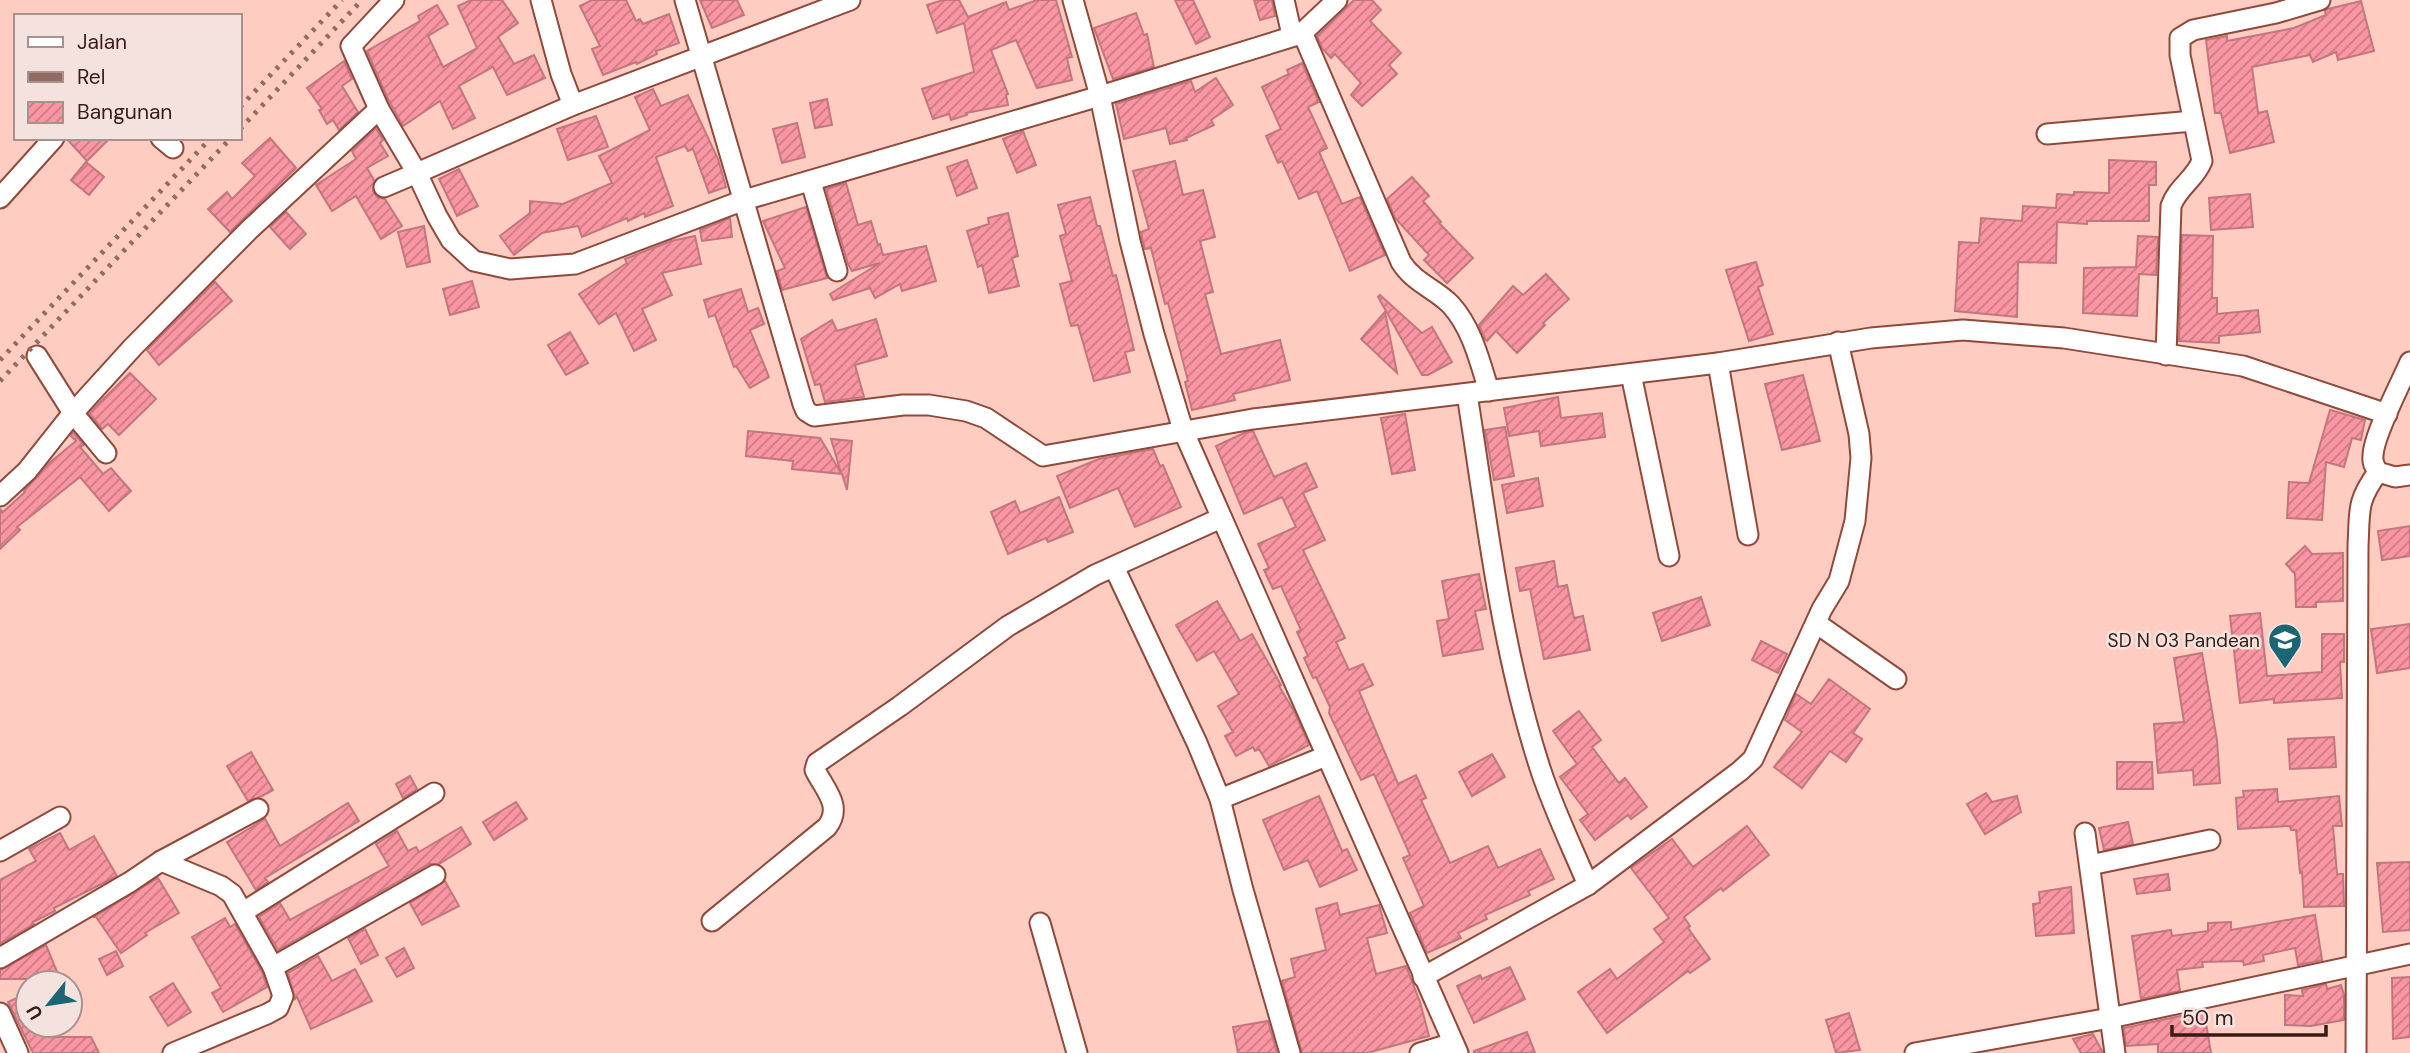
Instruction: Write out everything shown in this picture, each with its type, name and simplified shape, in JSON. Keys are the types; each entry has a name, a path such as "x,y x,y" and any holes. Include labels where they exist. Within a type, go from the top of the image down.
{"street":[{"path":"394,0 351,46 379,109 417,173 451,240 474,261 510,270 575,264 744,200 1100,96 1296,35 1337,0"},
{"path":"541,0 561,74 573,106"},
{"path":"685,0 803,404 810,414 818,416 902,405 966,411 986,418 1043,456 1253,419 1718,363 1838,342 1963,330 2064,338 2243,366 2387,414"},
{"path":"384,187 573,106 850,0"},
{"path":"1073,0 1100,96 1130,241 1154,334 1184,430 1455,1048 1420,1053"},
{"path":"1284,0 1296,35 1306,41 1402,262 1416,280 1450,304 1462,321 1472,340 1489,391"},
{"path":"2166,355 2171,206 2177,192 2202,161 2179,40 2193,30 2274,7 2320,0"},
{"path":"0,496 27,471 73,413 133,347 250,229 379,109"},
{"path":"2047,134 2193,121"},
{"path":"0,198 52,140"},
{"path":"811,182 837,271"},
{"path":"1423,977 1588,885 1661,828 1740,772 1753,759 1844,568 1855,520 1861,458 1859,434 1838,342"},
{"path":"37,356 73,413 106,453"},
{"path":"2410,362 2372,454 2378,472 2395,477 2410,475"},
{"path":"1718,363 1748,535"},
{"path":"1631,374 1669,556"},
{"path":"1467,394 1497,591 1510,653 1541,772 1588,885"},
{"path":"2356,1053 2358,546 2363,492 2378,472"},
{"path":"712,921 827,827 833,818 834,806 815,770 817,763 900,706 1007,626 1095,575 1221,518"},
{"path":"1114,567 1220,799 1290,1053"},
{"path":"1816,623 1896,679"},
{"path":"1220,799 1326,756"},
{"path":"243,912 435,793"},
{"path":"0,958 161,862 258,809"},
{"path":"0,851 60,817"},
{"path":"2085,833 2115,1053"},
{"path":"2090,865 2210,839"},
{"path":"161,862 221,886 232,894 273,967 283,996 278,1008 173,1053"},
{"path":"273,967 435,876"},
{"path":"1040,923 1077,1053"},
{"path":"1915,1053 2110,1018 2410,954"},
{"path":"0,1013 19,1053"}],"building":[{"path":"471,0 502,0 518,23 498,37 514,64 534,55 545,78 507,95 493,67 459,86 475,118 453,129 440,101 403,126 367,51 420,21 418,16 437,5 448,24 428,36 443,67 477,48 458,6"},
{"path":"592,0 626,0 636,21 640,19 643,24 669,14 679,43 656,51 657,54 637,64 636,62 603,75 592,49 600,46 580,6"},
{"path":"700,0 737,0 744,15 712,28"},
{"path":"943,0 959,0 968,17 1006,2 1009,10 1037,0 1056,0 1072,57 1067,58 1072,80 1037,88 1016,40 991,50 1008,94 1008,105 966,113 967,115 951,120 949,114 933,119 922,89 974,72 964,23 937,33 927,5"},
{"path":"1175,0 1193,0 1210,37 1196,44"},
{"path":"1254,0 1272,0 1275,16 1260,20"},
{"path":"1354,0 1372,0 1381,10 1370,21 1401,53 1389,65 1397,74 1362,106 1351,95 1361,83 1335,54 1331,58 1322,48 1317,36"},
{"path":"2361,1 2374,51 2338,60 2336,52 2313,62 2310,55 2252,67 2258,113 2267,111 2274,142 2230,153 2221,113 2215,113 2206,40 2227,36 2227,41 2294,28 2326,15 2325,11 2328,9"},
{"path":"1136,13 1144,35 1147,34 1154,67 1113,79 1094,28"},
{"path":"344,61 352,79 342,86 358,112 339,130 333,120 327,124 319,110 322,109 307,88"},
{"path":"1302,63 1319,102 1308,107 1327,148 1319,152 1342,204 1360,197 1385,255 1350,271 1317,191 1299,199 1282,161 1278,163 1266,136 1281,129 1262,87 1289,74 1287,70"},
{"path":"1216,78 1233,105 1211,120 1214,125 1186,138 1187,140 1170,144 1166,128 1124,139 1116,104 1191,81 1195,92"},
{"path":"653,89 661,106 688,95 718,159 726,187 709,193 693,149 688,151 685,146 656,157 673,206 645,217 644,213 628,221 627,218 582,237 578,226 542,233 514,255 500,236 530,213 530,201 563,204 612,183 599,156 650,130 635,97"},
{"path":"827,99 832,125 815,128 810,103"},
{"path":"596,116 608,147 568,160 557,129"},
{"path":"797,123 805,157 782,163 773,129"},
{"path":"376,128 383,140 380,143 388,156 367,168 374,180 373,191 377,197 385,199 402,226 381,239 356,196 332,211 316,185 356,159 352,151"},
{"path":"1023,131 1036,165 1017,173 1003,139"},
{"path":"270,138 296,168 230,232 208,209 227,192 232,199 255,176 242,163"},
{"path":"68,140 108,140 87,161"},
{"path":"967,160 977,188 957,196 947,167"},
{"path":"2109,160 2156,162 2156,185 2149,185 2149,221 2087,221 2087,224 2057,222 2056,263 2018,262 2017,317 1955,311 1959,242 1979,243 1981,218 2022,221 2023,206 2056,208 2057,194 2109,193"},
{"path":"1175,161 1183,195 1203,190 1215,237 1200,241 1213,292 1205,294 1221,354 1280,340 1290,380 1233,394 1235,400 1192,410 1185,382 1188,381 1168,303 1165,304 1151,248 1145,249 1142,238 1141,232 1149,229 1133,171"},
{"path":"86,162 104,177 89,195 71,180"},
{"path":"459,169 478,206 457,216 439,179"},
{"path":"1412,177 1429,196 1423,201 1441,222 1439,223 1473,258 1447,283 1424,260 1429,255 1395,218 1387,199"},
{"path":"846,183 858,225 871,221 883,255 926,246 936,281 902,291 900,284 875,298 870,288 833,300 830,294 880,263 852,271 848,264 826,189"},
{"path":"2250,194 2253,227 2211,230 2209,198"},
{"path":"1090,197 1113,276 1116,275 1134,350 1125,352 1130,372 1094,381 1078,325 1071,326 1060,284 1072,281 1060,236 1066,234 1058,205"},
{"path":"806,207 827,278 782,290 777,271 785,268 763,221"},
{"path":"286,212 306,234 290,249 270,227"},
{"path":"1008,213 1018,256 1012,258 1019,286 989,293 982,265 978,267 967,231 989,224 988,218"},
{"path":"730,218 732,237 702,241 700,230"},
{"path":"424,226 430,262 407,267 398,232"},
{"path":"2182,235 2213,236 2212,298 2217,298 2217,314 2258,310 2260,332 2219,336 2219,343 2179,341"},
{"path":"695,236 701,264 662,273 672,295 642,309 656,340 634,351 616,313 599,324 579,294 627,263 625,259 671,241"},
{"path":"2138,236 2158,237 2156,275 2139,274 2137,316 2083,313 2084,268 2136,267"},
{"path":"1756,262 1763,285 1758,287 1773,334 1749,341 1726,270"},
{"path":"1546,274 1569,299 1517,353 1496,331 1487,341 1479,325 1513,286 1523,295"},
{"path":"472,281 479,307 450,315 443,289"},
{"path":"215,282 232,301 159,365 147,350"},
{"path":"741,289 748,312 758,308 764,324 750,330 769,377 750,388 736,366 734,367 715,315 709,317 704,300"},
{"path":"1380,295 1422,333 1432,327 1452,362 1428,375 1422,375 1378,297"},
{"path":"1385,312 1397,373 1361,339"},
{"path":"876,319 887,356 855,365 864,397 825,402 820,384 815,385 801,339 832,320 837,331"},
{"path":"570,332 588,363 566,375 548,345"},
{"path":"130,373 156,399 119,435 108,424 102,429 89,413"},
{"path":"1803,375 1820,441 1782,450 1765,384"},
{"path":"1558,397 1561,418 1602,413 1605,437 1541,446 1539,431 1509,436 1504,408"},
{"path":"2330,410 2365,420 2361,440 2352,438 2344,467 2326,462 2322,520 2287,518 2289,482 2309,483"},
{"path":"1405,414 1415,470 1392,474 1381,418"},
{"path":"1505,427 1514,476 1494,480 1485,430"},
{"path":"748,431 820,438 841,473 831,439 852,441 847,490 842,474 792,469 793,461 746,456"},
{"path":"1253,431 1274,477 1306,463 1317,487 1303,493 1325,540 1303,550 1345,638 1336,642 1349,670 1363,664 1373,685 1359,691 1398,784 1416,775 1426,798 1421,800 1450,863 1488,846 1498,868 1540,849 1554,879 1528,891 1530,895 1485,915 1487,919 1458,933 1461,938 1427,953 1410,913 1424,906 1403,858 1410,855 1374,774 1361,780 1329,713 1330,707 1316,677 1313,678 1304,658 1308,656 1297,632 1301,630 1281,586 1273,589 1264,570 1269,568 1258,544 1296,527 1282,497 1244,514 1216,446"},
{"path":"73,432 84,445 80,447 103,474 111,468 131,491 109,511 80,477 17,527 20,530 0,549 0,509 3,512 25,492 48,464 76,441 71,436"},
{"path":"1153,449 1181,507 1135,527 1118,488 1070,508 1057,476 1099,459"},
{"path":"1538,478 1543,506 1507,513 1502,485"},
{"path":"1059,497 1073,532 1048,542 1046,538 1008,554 991,512 1015,501 1020,513"},
{"path":"2410,526 2410,556 2382,560 2378,531"},
{"path":"2305,546 2312,554 2343,553 2343,601 2316,602 2316,607 2296,607 2295,574 2286,564"},
{"path":"1554,561 1558,587 1567,585 1574,618 1583,616 1590,650 1544,659 1530,589 1520,591 1516,568"},
{"path":"1479,574 1486,609 1475,611 1483,649 1443,656 1437,621 1449,619 1442,581"},
{"path":"1701,597 1710,625 1662,641 1653,613"},
{"path":"1217,601 1240,641 1252,634 1281,685 1279,686 1309,745 1269,766 1259,749 1255,751 1253,747 1236,756 1225,736 1233,732 1218,706 1239,694 1214,651 1197,661 1176,625"},
{"path":"2260,613 2267,676 2322,672 2322,634 2344,634 2344,662 2340,662 2342,698 2274,703 2274,699 2240,703 2230,616"},
{"path":"2410,624 2410,668 2377,673 2371,629"},
{"path":"1761,641 1787,654 1778,673 1752,660"},
{"path":"2202,653 2217,740 2220,783 2194,785 2193,770 2158,773 2154,724 2184,722 2174,658"},
{"path":"1829,679 1870,709 1853,733 1862,739 1846,762 1830,751 1802,788 1774,767 1802,732 1785,720 1796,694 1811,704"},
{"path":"1579,711 1601,740 1592,747 1619,783 1625,778 1647,807 1631,819 1628,815 1595,840 1580,820 1588,814 1560,777 1577,764 1553,731"},
{"path":"2334,737 2336,767 2290,769 2288,739"},
{"path":"251,752 273,790 248,801 227,766"},
{"path":"1492,754 1505,777 1472,796 1459,772"},
{"path":"2117,762 2152,762 2153,789 2117,789"},
{"path":"410,776 417,789 403,798 396,784"},
{"path":"2277,789 2278,802 2339,796 2342,826 2333,826 2337,874 2343,874 2344,906 2304,907 2296,830 2291,830 2290,826 2238,829 2236,798 2244,797 2243,791"},
{"path":"1986,793 1992,802 2017,796 2021,812 1985,834 1967,804"},
{"path":"1319,796 1342,851 1347,849 1357,870 1320,887 1308,860 1284,870 1263,820"},
{"path":"516,802 527,819 494,840 483,822"},
{"path":"348,803 359,821 265,878 268,882 256,890 227,842 265,819 280,846"},
{"path":"2128,822 2133,844 2104,850 2099,828"},
{"path":"1747,826 1769,855 1684,917 1690,926 1688,928 1710,959 1690,973 1688,971 1607,1033 1578,992 1610,969 1617,979 1664,942 1654,929 1669,918 1631,868 1672,839 1693,867"},
{"path":"461,827 471,844 439,864 429,864 278,950 259,917 280,903 290,920 389,866 376,844 397,831 408,851 416,847 419,852"},
{"path":"60,833 69,850 94,836 117,876 54,908 55,911 0,944 0,880 36,861 29,849"},
{"path":"2410,862 2410,930 2383,932 2377,863"},
{"path":"2168,874 2170,890 2137,894 2134,879"},
{"path":"158,878 179,913 145,933 147,935 121,953 94,917"},
{"path":"445,881 459,906 422,925 410,903"},
{"path":"2071,887 2074,933 2036,936 2033,904 2040,903 2039,892"},
{"path":"1337,903 1340,915 1379,905 1387,933 1367,938 1376,974 1406,966 1429,1036 1367,1053 1302,1053 1282,981 1295,977 1291,959 1326,950 1316,909"},
{"path":"2315,915 2322,960 2298,965 2295,948 2263,955 2264,961 2244,965 2243,961 2202,962 2203,967 2177,970 2180,991 2141,999 2132,936 2171,930 2172,936 2208,931 2208,923 2231,922 2231,930"},
{"path":"225,918 230,927 235,924 262,972 267,987 223,1012 212,993 221,988 192,937"},
{"path":"365,929 378,955 361,964 348,938"},
{"path":"46,945 56,969 14,969 14,979 0,979 0,970"},
{"path":"404,948 414,968 397,977 386,958"},
{"path":"116,951 123,966 107,975 99,959"},
{"path":"318,956 332,981 355,969 372,1001 311,1029 297,997 295,999 288,973"},
{"path":"1510,967 1525,999 1474,1023 1457,986 1480,975 1482,979"},
{"path":"2410,977 2410,1037 2393,1039 2392,978"},
{"path":"173,983 191,1012 168,1026 150,997"},
{"path":"2326,984 2327,989 2341,985 2344,995 2344,1020 2311,1026 2285,1025 2285,995 2303,996 2302,990"},
{"path":"14,999 14,1014 8,1002"},
{"path":"2204,1011 2211,1053 2158,1053 2158,1044 2126,1046 2124,1028"},
{"path":"1849,1013 1860,1050 1836,1053 1826,1020"},
{"path":"1268,1021 1277,1053 1238,1053 1233,1027"},
{"path":"1527,1032 1535,1053 1474,1053 1474,1051"},
{"path":"2093,1034 2103,1053 2081,1053 2073,1039"},
{"path":"91,1037 99,1053 33,1053 26,1039"}],"railway":[{"path":"242,105 342,0"},
{"path":"242,127 362,0"},
{"path":"0,360 209,140"},
{"path":"0,381 229,140"}],"place":[{"name":"SD N 03 Pandean","path":"2285,670"}]}
